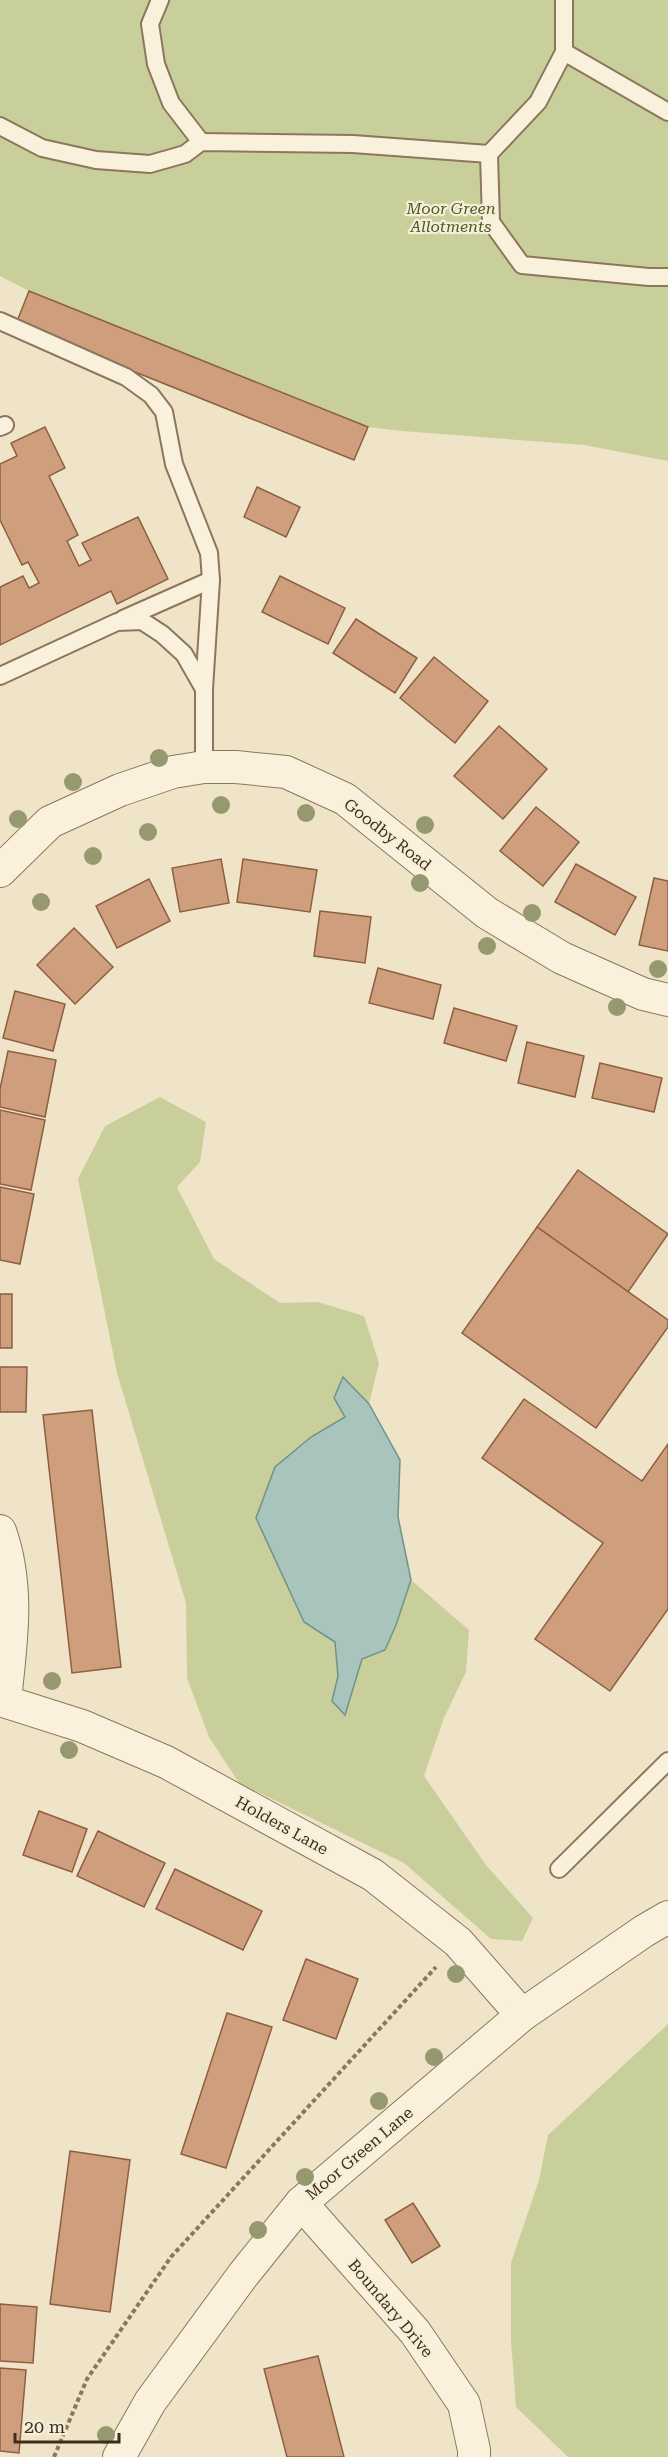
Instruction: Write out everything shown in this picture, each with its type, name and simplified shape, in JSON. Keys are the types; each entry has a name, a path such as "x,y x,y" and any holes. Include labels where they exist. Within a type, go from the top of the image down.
{"street":[{"name":"Goodby Road","path":"0,871 50,822 120,790 173,772 204,767 236,767 286,772 345,799 487,913 562,958 644,994 668,1000"},
{"path":"0,1531 8,1555 14,1609 3,1700"},
{"name":"Holders Lane","path":"3,1700 82,1726 166,1762 372,1875 458,1942 522,2015"},
{"name":"Moor Green Lane","path":"119,2457 150,2402 243,2275 301,2203 522,2015 644,1930 668,1917"},
{"name":"Boundary Drive","path":"301,2203 415,2332 464,2404 474,2457"}],"lane":[{"path":"160,0 150,24 156,64 171,103 201,142"},
{"path":"564,0 564,52 537,102 489,154 491,222 522,265 668,277"},
{"path":"564,52 668,112"},
{"path":"0,126 42,148 96,160 150,164 184,154 201,142 353,144 489,154"},
{"path":"0,321 126,377 151,395 164,412 174,464 209,553 211,580 204,689 204,767"},
{"path":"0,676 211,580"},
{"path":"117,622 142,621 162,634 184,654 204,689"},
{"path":"559,1869 668,1761"}],"path":[{"path":"54,2457 87,2379 171,2257 458,1942"}],"green space":[{"name":"Moor Green Allotments","path":"0,0 668,0 668,461 584,445 368,427 29,291 0,276"},
{"path":"160,1097 206,1122 200,1162 177,1187 214,1259 280,1303 318,1302 364,1316 379,1363 369,1404 344,1378 345,1417 311,1437 304,1622 335,1642 338,1676 332,1701 345,1715 362,1659 396,1625 411,1580 469,1630 466,1672 444,1718 424,1776 486,1865 533,1918 522,1941 491,1939 404,1863 239,1783 209,1737 187,1678 186,1603 117,1373 78,1179 105,1126"},
{"path":"668,2024 668,2457 568,2457 516,2407 511,2341 511,2263 539,2180 548,2135"}],"water":[{"path":"343,1377 369,1404 400,1460 398,1517 411,1580 385,1650 362,1659 345,1715 332,1701 338,1676 335,1642 304,1622 256,1518 275,1467 311,1437 345,1417 334,1398"}],"building":[{"path":"29,291 368,427 354,460 16,324"},
{"path":"45,427 65,468 49,476 78,535 67,541 79,566 91,560 82,543 138,517 168,579 117,604 111,591 0,645 0,587 23,576 29,588 39,583 28,562 22,565 0,520 0,464 17,456 11,443"},
{"path":"257,487 300,507 286,537 244,517"},
{"path":"280,576 345,608 328,644 262,612"},
{"path":"356,619 417,658 395,693 333,653"},
{"path":"434,657 488,701 455,743 400,698"},
{"path":"499,726 547,769 503,819 454,776"},
{"path":"536,807 579,842 543,886 500,851"},
{"path":"221,859 229,903 180,912 172,868"},
{"path":"243,859 317,870 310,912 237,902"},
{"path":"576,864 636,897 615,935 555,902"},
{"path":"654,878 668,881 668,951 639,945"},
{"path":"149,879 170,921 117,948 96,906"},
{"path":"320,911 371,917 365,963 314,956"},
{"path":"74,928 113,967 75,1004 37,965"},
{"path":"378,968 441,985 433,1019 369,1003"},
{"path":"15,991 65,1004 53,1051 3,1038"},
{"path":"454,1008 517,1026 506,1061 444,1043"},
{"path":"527,1042 584,1056 575,1097 518,1083"},
{"path":"8,1051 56,1060 45,1117 0,1107 0,1089"},
{"path":"600,1063 662,1078 654,1112 592,1098"},
{"path":"0,1110 45,1120 31,1190 0,1184"},
{"path":"578,1170 668,1234 628,1292 537,1227"},
{"path":"0,1187 34,1194 20,1264 0,1260"},
{"path":"537,1227 668,1320 668,1327 596,1428 462,1333"},
{"path":"0,1294 12,1294 12,1348 0,1348"},
{"path":"0,1367 27,1367 26,1412 0,1412"},
{"path":"524,1399 642,1481 668,1444 668,1609 610,1691 535,1639 603,1543 482,1458"},
{"path":"92,1410 121,1667 72,1673 43,1415"},
{"path":"39,1811 87,1829 72,1872 23,1855"},
{"path":"98,1831 165,1863 144,1907 77,1876"},
{"path":"175,1869 262,1911 243,1950 156,1909"},
{"path":"306,1959 358,1979 336,2039 283,2020"},
{"path":"227,2013 272,2027 226,2168 181,2154"},
{"path":"70,2151 130,2160 110,2312 50,2304"},
{"path":"413,2203 440,2246 412,2263 385,2220"},
{"path":"0,2304 37,2307 33,2363 0,2361"},
{"path":"318,2356 344,2457 287,2457 264,2369"},
{"path":"0,2368 26,2370 19,2453 0,2451"}]}
